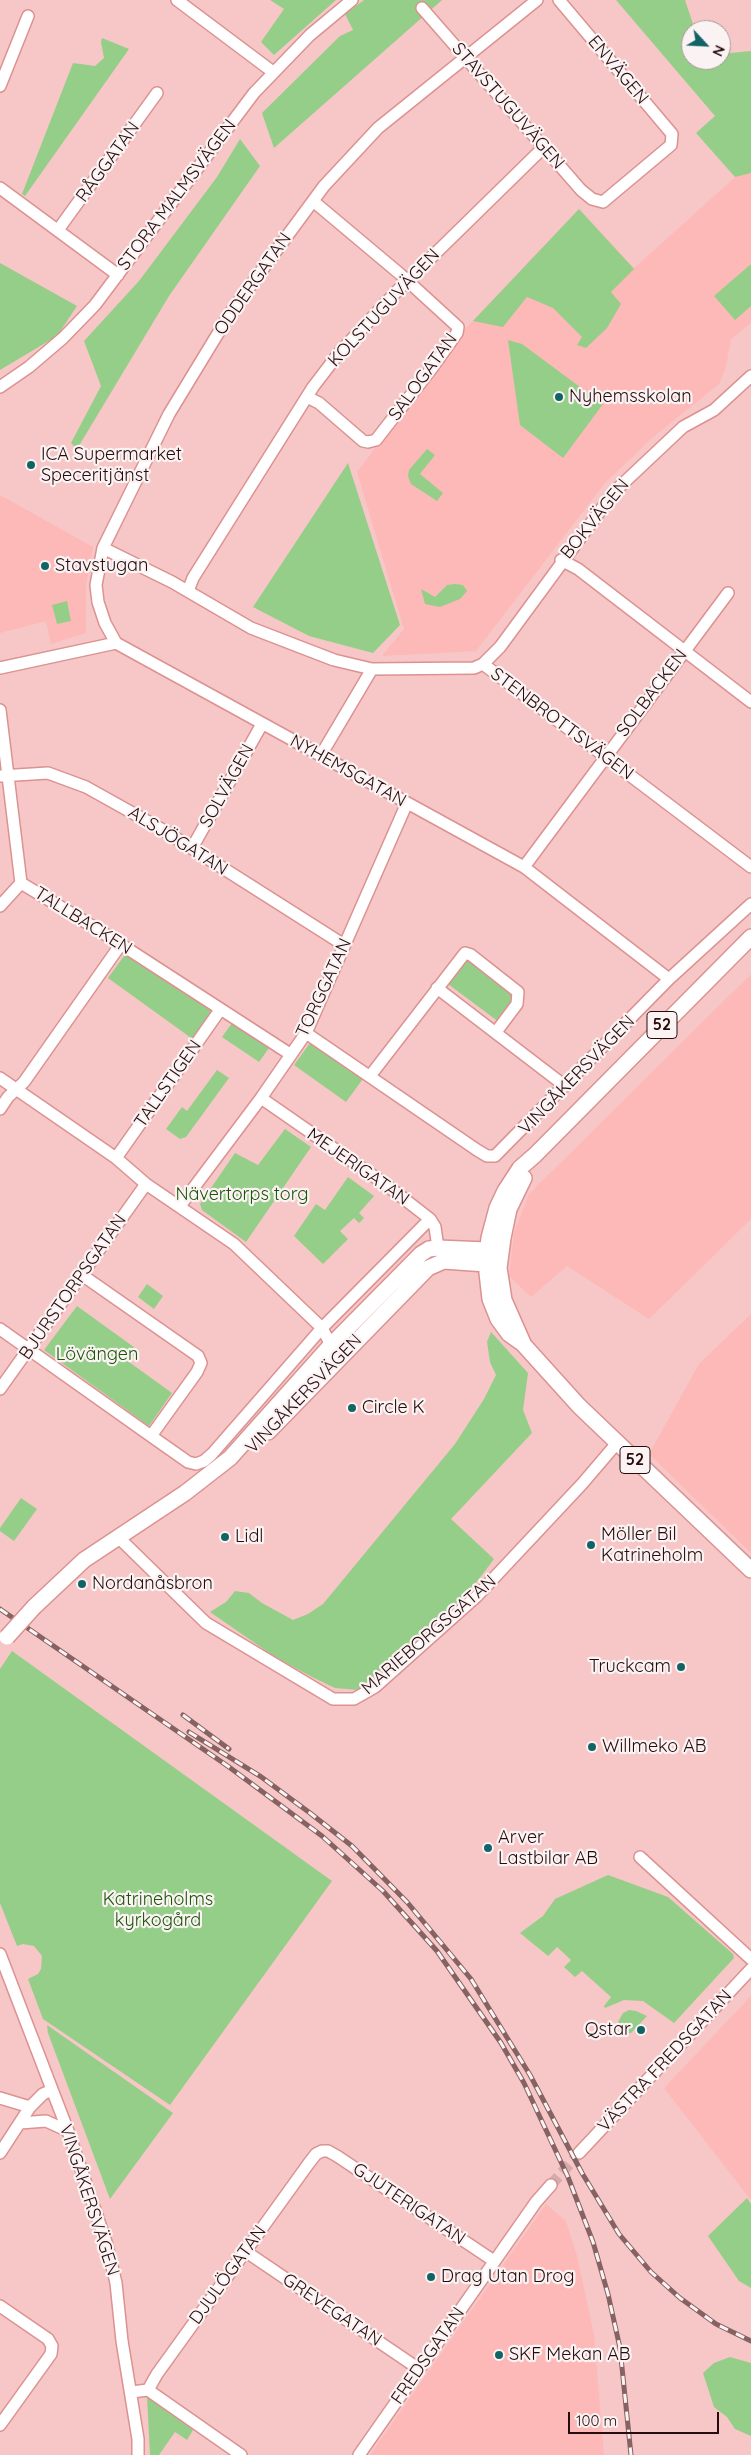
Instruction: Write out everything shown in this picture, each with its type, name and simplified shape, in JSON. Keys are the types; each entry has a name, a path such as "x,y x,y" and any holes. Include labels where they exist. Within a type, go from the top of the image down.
{"main road":[{"name":"VINGÅKERSVÄGEN","path":"3,1641 34,1607 84,1560 119,1538 156,1520 219,1479 252,1449 421,1254 429,1249 438,1255 491,1257 509,1209 535,1155 751,937"},
{"name":"52","path":"491,1257 500,1278 504,1300 523,1344 578,1406 751,1570"}],"street":[{"path":"177,0 273,72"},
{"name":"STORA MALMSVÄGEN","path":"0,387 29,367 63,338 95,305 238,113 273,72 310,35 352,0"},
{"name":"ODDERGATAN","path":"116,643 105,623 98,602 96,585 103,548 149,452 186,385 245,293 313,201 378,128 537,0"},
{"name":"ENVÄGEN","path":"559,0 672,134 673,140 659,157 611,198 603,202 596,202"},
{"name":"STAVSTUGUVÄGEN","path":"422,8 581,190 596,202"},
{"path":"0,86 28,16"},
{"name":"RÅGGATAN","path":"58,230 157,93"},
{"name":"KOLSTUGUVÄGEN","path":"188,591 193,578 307,396 359,329 544,147"},
{"path":"0,188 118,275"},
{"name":"SALOGATAN","path":"307,396 319,403 363,441 376,440 454,339 458,327 408,281 313,201"},
{"name":"BOKVÄGEN","path":"483,664 500,647 561,560 614,492 683,427 714,410 751,376"},
{"name":"STENBROTTSVÄGEN","path":"103,548 275,638 334,660 372,669 458,669 474,668 483,664 751,868"},
{"path":"561,560 578,569 751,702"},
{"name":"SOLBACKEN","path":"524,867 728,593"},
{"path":"0,668 116,643"},
{"name":"NYHEMSGATAN","path":"116,643 524,867 670,979"},
{"path":"321,755 372,669"},
{"name":"TALLBACKEN","path":"0,710 4,775 21,883 121,944 290,1054"},
{"name":"SOLVÄGEN","path":"192,848 262,724"},
{"name":"ALSJÖGATAN","path":"4,775 48,773 72,780 192,848 344,945"},
{"name":"TORGGATAN","path":"180,1206 261,1098 306,1033 407,803"},
{"path":"0,906 21,883"},
{"name":"VINGÅKERSVÄGEN","path":"370,1076 487,1156 495,1156 503,1151 670,979 751,904"},
{"path":"0,1108 24,1082 121,944"},
{"path":"306,1033 370,1076 465,953 515,988 519,998 517,1004 496,1032"},
{"path":"437,988 565,1086"},
{"name":"TALLSTIGEN","path":"116,1158 220,1010"},
{"path":"0,1078 116,1158 146,1184 180,1206 246,1255 322,1328"},
{"name":"MEJERIGATAN","path":"261,1098 385,1184 430,1219"},
{"name":"BJURSTORPSGATAN","path":"0,1389 146,1184"},
{"path":"430,1219 435,1227 438,1255"},
{"name":"VINGÅKERSVÄGEN","path":"0,1329 188,1462 196,1464 204,1461 322,1328 430,1219"},
{"path":"82,1275 198,1356 201,1363 197,1372 151,1436"},
{"name":"VINGÅKERSVÄGEN","path":"322,1328 336,1351"},
{"name":"MARIEBORGSGATAN","path":"119,1538 206,1623 333,1699 354,1699 376,1687 477,1596 582,1484 617,1443"},
{"path":"640,1857 751,1959"},
{"name":"VINGÅKERSVÄGEN","path":"0,1954 68,2131 109,2254 116,2283 122,2341 138,2439 138,2455"},
{"name":"VÄSTRA FREDSGATAN","path":"579,2154 751,1969"},
{"path":"0,2153 30,2107 43,2094 52,2090"},
{"path":"0,2098 30,2107"},
{"path":"20,2123 46,2121 68,2131"},
{"name":"DJULÖGATAN","path":"148,2390 309,2163 316,2154 323,2151"},
{"name":"GJUTERIGATAN","path":"323,2151 337,2156 494,2261"},
{"name":"FREDSGATAN","path":"359,2455 494,2261 551,2185"},
{"name":"GREVEGATAN","path":"245,2251 419,2369"},
{"path":"0,2306 48,2339 52,2346 51,2354 0,2425"},
{"path":"131,2392 148,2390 241,2455"}],"shaded area":[{"name":"Nyhemsskolan","path":"751,163 751,323 731,339 726,367 719,384 652,438 605,483 476,651 382,656 404,629 357,472 466,328 579,209 634,268"},
{"name":"Stavstugan","path":"0,495 93,547 86,586 86,633 51,644 46,621 0,633"},
{"path":"751,974 751,1219 649,1319 567,1266 531,1297 509,1276 514,1232 529,1194"},
{"path":"751,1314 751,1553 649,1454 699,1364"},
{"path":"751,1996 751,2200 664,2088"},
{"path":"546,2204 566,2221 577,2256 594,2335 604,2455 370,2455"}],"green space":[{"path":"270,0 336,0 274,55 261,42 284,9"},
{"path":"364,0 442,0 274,148 262,113 340,36 353,30 345,14"},
{"path":"616,0 685,0 692,20 681,20 681,70 731,70 731,53 751,51 751,173 735,177 696,133 715,116"},
{"path":"102,38 129,49 25,196 22,194 73,63 95,66 104,58"},
{"path":"240,139 260,166 169,296 77,449 71,443 101,386 84,341 139,281 217,177"},
{"path":"579,209 634,269 611,292 621,304 607,328 586,348 577,345 582,337 553,308 527,297 503,327 473,321"},
{"path":"0,263 77,306 57,336 0,370"},
{"path":"751,264 751,306 735,320 714,296"},
{"path":"508,340 522,344 603,404 563,458 520,425"},
{"path":"427,449 435,455 420,474 443,493 437,501 411,484 408,476 409,470"},
{"path":"348,463 400,625 373,653 309,636 253,607"},
{"path":"447,585 463,585 467,591 460,599 440,607 425,604 421,589 435,597"},
{"path":"67,601 71,621 57,624 52,605"},
{"path":"130,953 210,1008 212,1014 194,1040 108,978 124,956"},
{"path":"469,957 519,996 499,1022 448,984"},
{"path":"232,1023 269,1048 259,1062 222,1037"},
{"path":"313,1039 365,1076 346,1102 294,1065"},
{"path":"217,1070 229,1078 186,1137 180,1139 166,1129 182,1107 187,1111"},
{"name":"Nävertorps torg","path":"285,1129 311,1147 246,1242 202,1210 200,1204 235,1153 258,1165"},
{"path":"348,1177 374,1196 359,1213 364,1218 359,1223 354,1218 340,1231 348,1239 323,1264 294,1236 316,1204 325,1210"},
{"path":"147,1284 163,1296 154,1309 138,1297"},
{"name":"Lövängen","path":"77,1306 138,1350 129,1362 172,1393 149,1426 44,1350"},
{"path":"491,1332 528,1373 523,1410 532,1433 451,1519 494,1559 479,1579 449,1611 358,1690 335,1688 312,1677 275,1657 210,1612 226,1602 235,1591 249,1593 262,1603 293,1620 308,1614 323,1604 455,1444 484,1399 496,1375 490,1362 487,1342"},
{"path":"21,1498 37,1509 14,1541 0,1531 0,1528"},
{"name":"Katrineholms kyrkogård","path":"12,1651 332,1881 170,2105 43,2019 28,1979 38,1974 41,1969 42,1956 34,1946 23,1944 17,1946 0,1903 0,1669"},
{"path":"608,1875 668,1897 733,1954 734,1958 674,2023 643,2001 624,2000 605,2008 604,2006 611,1997 582,1971 575,1977 564,1967 571,1960 557,1947 548,1956 520,1933 543,1916 555,1899"},
{"path":"629,2010 647,2016 631,2033 627,2033 620,2027 618,2022 623,2013"},
{"path":"47,2025 173,2113 110,2199 48,2033"},
{"path":"747,2198 751,2204 751,2288 739,2281 708,2236"},
{"path":"730,2357 751,2363 751,2436 735,2429 727,2417 714,2407 703,2373 714,2363"},
{"path":"149,2396 193,2430 187,2440 175,2432 159,2455 150,2455 147,2397"}],"tunnel":[{"path":"551,2185 579,2153"}],"railway":[{"path":"0,1609 229,1767 322,1836 383,1891 437,1951 501,2043 524,2083 568,2177 593,2242 608,2294 620,2348 631,2455"},
{"path":"183,1715 229,1749"},
{"path":"189,1732 260,1776 310,1813 352,1846 407,1902 471,1979 530,2075 582,2173 619,2234 651,2272 680,2298 716,2324 751,2341"}],"place":[{"name":"Nyhemsskolan","path":"559,397"},
{"name":"ICA Supermarket Speceritjänst","path":"31,465"},
{"name":"Stavstugan","path":"45,566"},
{"name":"Circle K","path":"352,1408"},
{"name":"Lidl","path":"225,1537"},
{"name":"Möller Bil Katrineholm","path":"591,1545"},
{"name":"Nordanåsbron","path":"82,1584"},
{"name":"Truckcam","path":"681,1667"},
{"name":"Willmeko AB","path":"592,1747"},
{"name":"Arver Lastbilar AB","path":"488,1848"},
{"name":"Qstar","path":"641,2030"},
{"name":"Drag Utan Drog","path":"431,2277"},
{"name":"SKF Mekan AB","path":"499,2355"}]}
